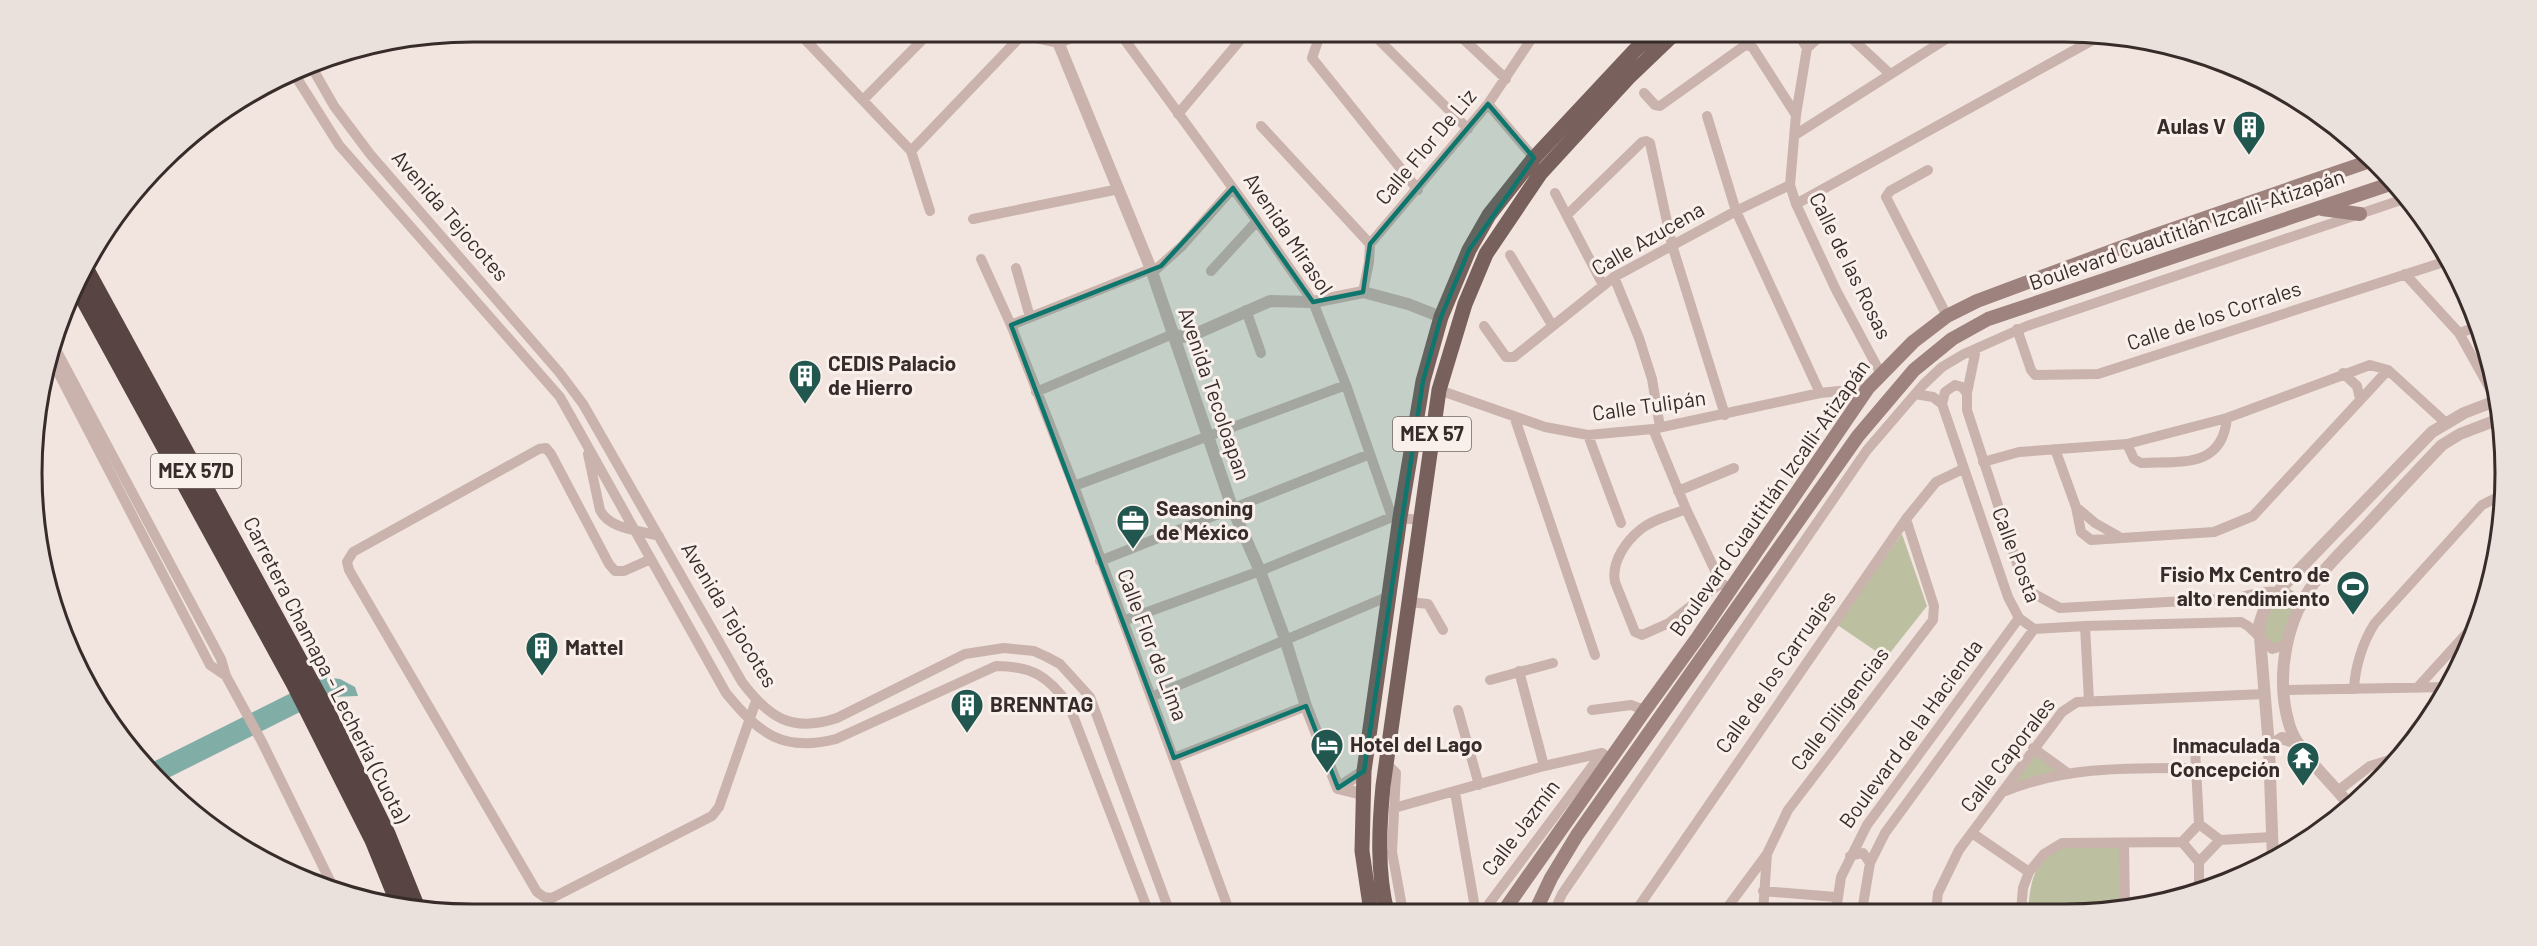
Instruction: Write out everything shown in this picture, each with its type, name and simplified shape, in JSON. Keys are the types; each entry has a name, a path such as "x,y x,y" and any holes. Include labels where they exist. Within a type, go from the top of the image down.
{"highway":[{"name":"Carretera Chamapa - Lechería (Cuota)","path":"89,277 302,680 397,897"},
{"name":"Carretera Chamapa - Lechería (Cuota)","path":"81,293 302,680"},
{"name":"Carretera Chamapa - Lechería (Cuota)","path":"317,711 387,835 413,899"}],"main road":[{"name":"MEX 57","path":"1370,904 1362,851 1362,794 1389,596 1396,517 1422,381 1441,317 1469,250 1489,215 1534,158 1644,42"},
{"name":"MEX 57","path":"1386,904 1380,851 1380,815 1386,767 1439,390 1465,304 1486,254 1540,174 1630,76 1666,42"},
{"name":"Boulevard Cuautitlán Izcalli-Atizapán","path":"1508,904 1606,756 1620,745 1698,637 1726,586 1868,388 1913,342 1947,316 1977,301 2144,239 2364,163"},
{"name":"Boulevard Cuautitlán Izcalli-Atizapán","path":"1539,904 1551,878 1577,836 1858,436 1914,370 1952,339 1988,319 2385,186"},
{"path":"2317,208 2360,213"}],"street":[{"path":"812,42 911,151 930,211"},
{"path":"864,99 920,42"},
{"path":"911,151 1018,42"},
{"name":"Avenida Tecoloapan","path":"1058,42 1152,271 1233,510 1260,571 1306,706 1338,788"},
{"name":"Avenida Mirasol","path":"1126,42 1313,302 1396,517"},
{"path":"1178,114 1239,42"},
{"path":"1318,42 1312,58 1418,190"},
{"path":"1381,42 1468,129"},
{"path":"1467,42 1506,79"},
{"name":"Calle Flor De Liz","path":"1370,244 1418,190 1488,104 1530,42"},
{"path":"1803,42 1807,48 1814,42"},
{"path":"1856,42 1890,74"},
{"path":"1795,135 1941,42"},
{"path":"1796,204 2088,43"},
{"path":"1644,93 1655,105 1660,106 1744,46 1749,45 1796,115"},
{"name":"Calle de las Rosas","path":"1807,48 1796,115 1790,185 1796,204 1836,290 1881,374"},
{"name":"Avenida Tejocotes","path":"315,72 334,106 370,154 560,372 583,404 742,682 756,701 779,718 808,725 823,723 965,654 1004,648 1034,651 1047,657 1060,664 1090,697 1167,904"},
{"name":"Avenida Tejocotes","path":"298,79 339,145 560,397 726,693 748,720 771,737 821,743 836,739 996,666 1015,666 1045,677 1069,705 1146,904"},
{"path":"1488,104 1534,158"},
{"path":"1707,116 1736,211 1820,393"},
{"path":"1261,126 1370,244 1363,292"},
{"path":"1567,214 1642,142 1650,143 1672,245 1725,415"},
{"path":"1928,170 1890,191 1886,197 1947,316"},
{"name":"Calle Azucena","path":"1484,326 1506,357 1510,359 1614,277 1736,211 1790,185"},
{"path":"1011,325 1152,271 1182,246 1233,188"},
{"path":"973,219 1119,189"},
{"path":"1555,193 1603,285"},
{"name":"Boulevard Cuautitlán Izcalli-Atizapán","path":"1558,904 1562,894 1867,450 1915,394 1942,367 2017,329 2398,201"},
{"path":"1211,271 1257,221"},
{"path":"1510,255 1552,325"},
{"name":"Calle Flor de Lima","path":"981,259 1011,325 1074,486 1227,904"},
{"name":"Calle de los Corrales","path":"2017,329 2031,370 2035,375 2098,374 2440,263"},
{"path":"1016,268 1030,317"},
{"path":"2405,274 2459,333 2484,375"},
{"path":"1614,277 1640,338 1652,379 1657,428 1678,491 1726,586 1669,623 1642,635 1635,632 1615,582 1613,574 1617,558 1642,528 1686,509"},
{"path":"1036,392 1173,334 1182,337 1193,335 1270,301 1313,302 1363,292 1408,304 1441,317"},
{"path":"1246,310 1261,353"},
{"path":"2459,333 2470,329"},
{"name":"Calle Posta","path":"1976,349 1967,393 1967,410 1983,462 2024,585 2034,594 2060,608"},
{"path":"59,355 221,659 226,676 262,742 329,879"},
{"path":"1983,462 2019,452 2127,444 2227,418 2343,373 2375,365 2388,370 2447,424"},
{"path":"55,367 210,665 226,676"},
{"path":"2055,449 2076,507 2081,532 2085,537 2091,540 2214,532 2253,516 2388,370"},
{"path":"2343,373 2357,386 2360,399"},
{"path":"1074,486 1346,385"},
{"path":"1915,394 1933,397 1942,404 1945,392 1955,385 1962,387 1967,393"},
{"name":"Calle Tulipán","path":"1439,390 1556,430 1588,435 1657,428 1820,393 1868,388"},
{"path":"2273,850 2269,747 2259,625 2266,604 2432,432 2464,413 2489,403"},
{"name":"Calle Posta","path":"1942,404 2008,597 2019,618 2034,629 2241,622 2248,626 2261,641"},
{"path":"1514,416 1595,655"},
{"path":"2127,444 2134,459 2141,463 2205,458 2220,443 2226,432 2227,418"},
{"path":"2345,799 2299,744 2289,725 2284,690 2283,662 2286,645 2301,607 2318,577 2442,445 2460,434 2492,422"},
{"path":"1588,435 1621,523"},
{"path":"585,442 603,516 618,526 634,528 659,536"},
{"path":"651,559 624,572 615,571 609,564 546,448 539,449 353,552 347,562 349,570 537,892 544,897 552,898 712,816 719,807 756,701"},
{"path":"1100,561 1370,454"},
{"path":"1678,491 1734,468"},
{"name":"Calle de los Carruajes","path":"1642,904 1906,519 1936,482 1963,469"},
{"path":"2354,689 2368,634 2375,623 2482,505 2494,499"},
{"path":"2076,507 2095,523 2118,537"},
{"path":"1123,621 1260,571 1396,517 1419,520"},
{"name":"Calle Diligencias","path":"1730,904 1767,854 1788,810 1933,620 1934,606 1906,519"},
{"path":"2008,597 2011,589 2018,584 2024,585"},
{"path":"2060,608 2238,598 2259,592 2277,592 2292,596 2301,607"},
{"path":"1151,697 1389,596"},
{"path":"1409,602 1428,604 1443,630"},
{"path":"2048,628 2064,614 2060,608"},
{"name":"Boulevard de la Hacienda","path":"1836,904 1841,877 1867,825 2019,618"},
{"name":"Calle Caporales","path":"1937,904 1944,878 1959,850 2033,748 2068,706 2088,701 2085,626"},
{"name":"Boulevard de la Hacienda","path":"1863,904 1870,863 1885,833 2034,629"},
{"path":"2417,688 2462,639"},
{"path":"2261,641 2272,649 2286,645"},
{"path":"1490,680 1520,675 1553,663"},
{"path":"1520,675 1544,766"},
{"path":"2284,690 2437,687"},
{"path":"2088,701 2265,694"},
{"path":"1592,710 1631,705 1644,710"},
{"path":"1174,758 1306,706"},
{"path":"1458,710 1479,785"},
{"path":"2269,747 2282,738 2299,744"},
{"path":"2033,748 2069,774"},
{"path":"2022,904 2023,888 2029,872 2044,854 2062,843 2182,842 2199,824 2195,748"},
{"path":"1394,808 1544,766 1606,756"},
{"name":"Calle Jazmín","path":"1489,904 1606,756"},
{"path":"2339,790 2370,766 2384,762"},
{"path":"1386,767 1390,766 1396,773 1392,852 1402,904"},
{"path":"2003,792 2032,780 2107,768 2197,768"},
{"path":"1338,788 1365,771"},
{"path":"1338,788 1362,794"},
{"name":"Calle Jazmín","path":"1455,792 1474,904"},
{"path":"2199,824 2220,840 2272,837"},
{"path":"1972,833 2029,872"},
{"path":"2199,862 2220,840"},
{"path":"2182,842 2199,862 2199,882"},
{"path":"2124,844 2125,899"},
{"path":"1850,856 1863,853 1870,863"},
{"path":"1763,904 1767,854"},
{"path":"1763,891 1836,897"}],"highlighted area":[{"path":"1488,104 1534,158 1469,250 1441,317 1423,381 1364,771 1338,788 1306,706 1174,758 1011,325 1161,266 1233,188 1313,302 1363,292 1370,244"}],"green space":[{"path":"1902,534 1927,606 1886,658 1836,624"},
{"path":"2280,583 2293,591 2301,601 2287,642 2275,646 2263,638 2263,602"},
{"path":"2034,752 2063,772 2012,785"},
{"path":"2063,846 2120,846 2121,900 2092,903 2029,904 2035,873 2045,859"}],"water":[{"path":"323,677 340,679 355,687 358,696 330,697 168,778 153,762"}],"place":[{"name":"Aulas V","path":"2249,156"},
{"name":"CEDIS Palacio de Hierro","path":"805,405"},
{"name":"Seasoning de México","path":"1133,550"},
{"name":"Fisio Mx Centro de alto rendimiento","path":"2353,616"},
{"name":"Mattel","path":"542,677"},
{"name":"BRENNTAG","path":"967,734"},
{"name":"Hotel del Lago","path":"1327,774"},
{"name":"Inmaculada Concepción","path":"2303,787"}]}
